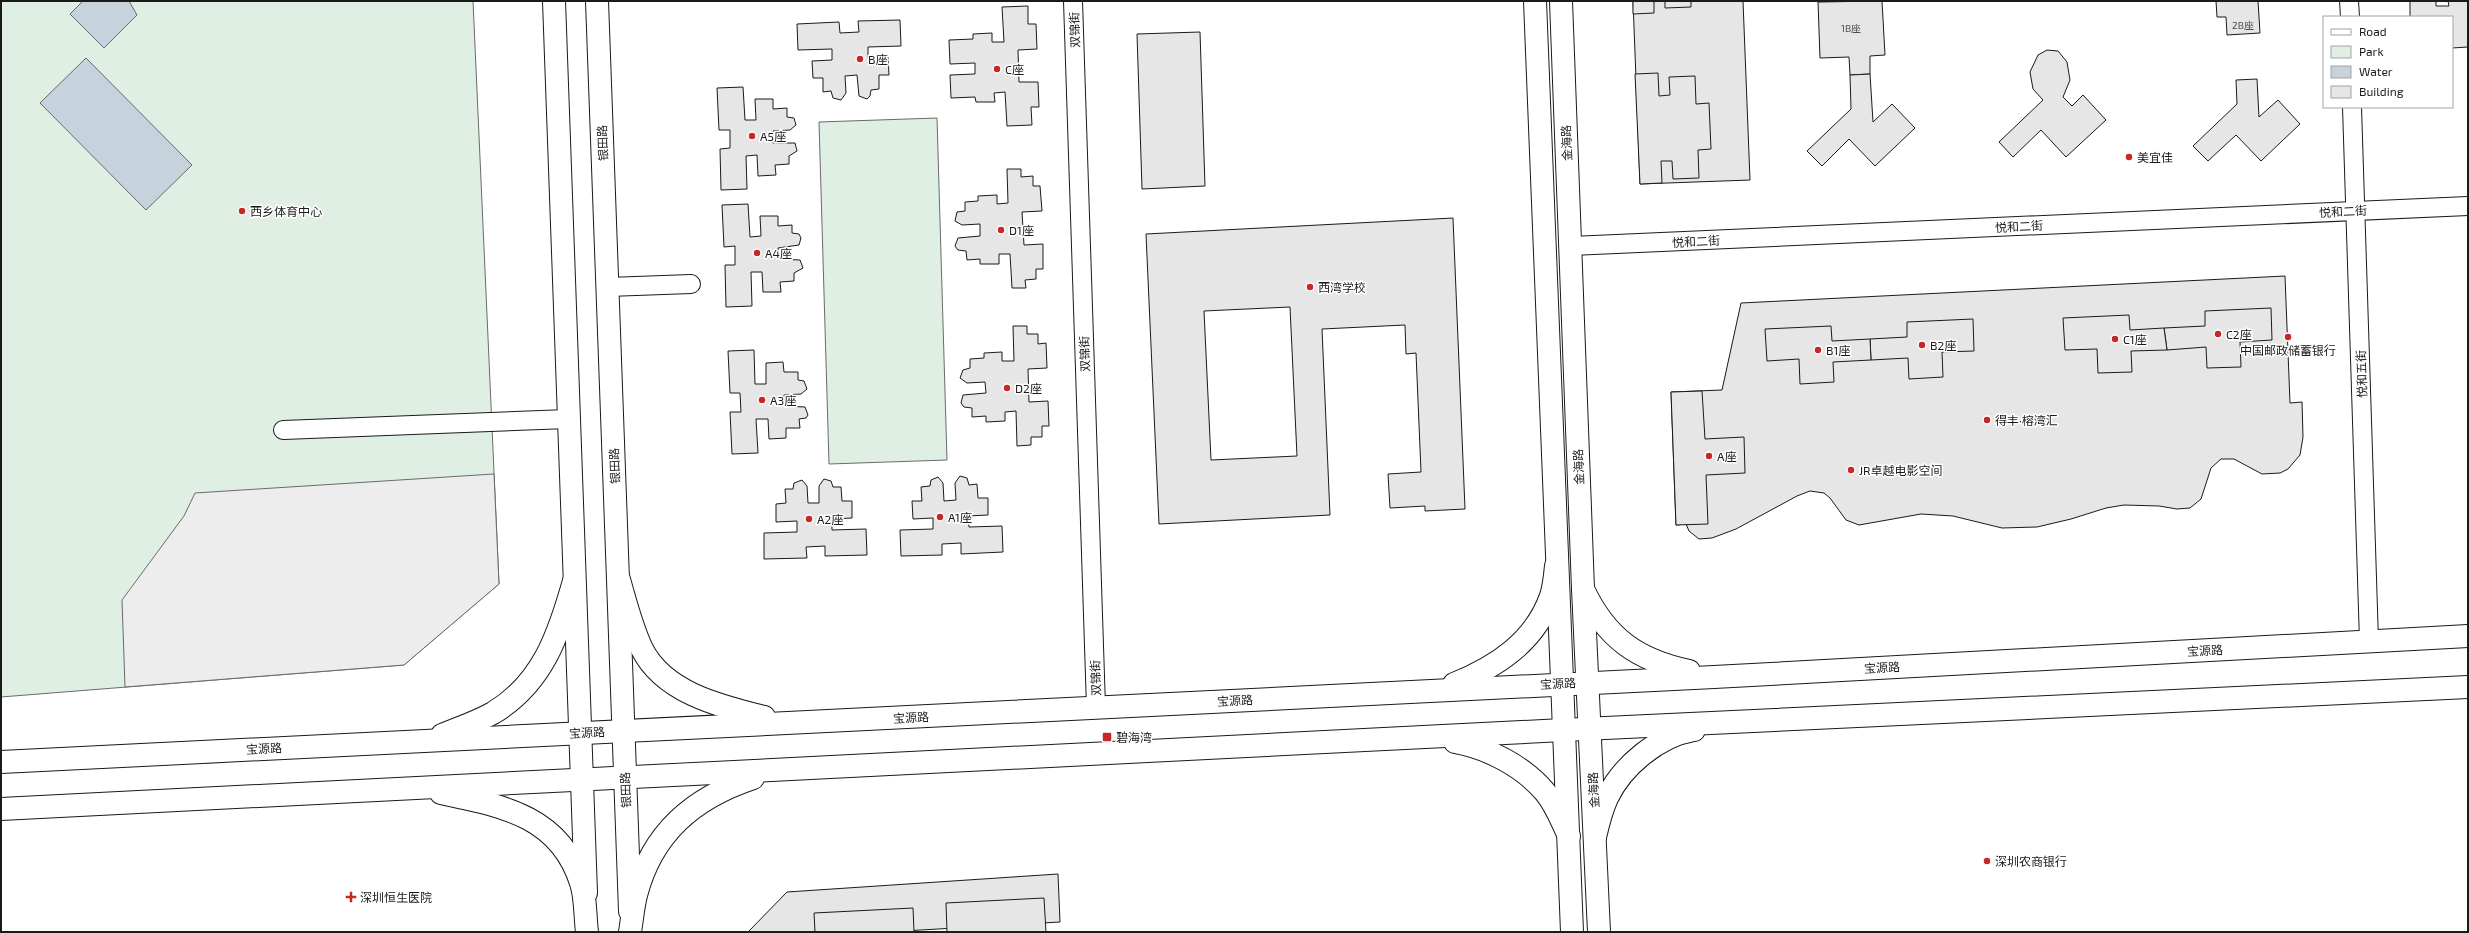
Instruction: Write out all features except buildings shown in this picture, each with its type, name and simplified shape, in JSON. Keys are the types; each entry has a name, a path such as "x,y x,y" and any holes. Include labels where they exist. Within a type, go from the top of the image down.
{"main road":[{"path":"554,1 587,932"},
{"name":"银田路","path":"597,1 630,932"},
{"name":"金海路","path":"1535,1 1556,566 1572,932"},
{"name":"金海路","path":"1561,1 1583,589 1599,932"},
{"path":"1440,690 1489,668 1509,655 1525,640 1536,626 1547,606 1551,595 1556,566"},
{"path":"618,576 642,650 659,670 683,689 703,700 788,723"},
{"path":"428,741 492,713 514,697 532,680 555,641 574,581"},
{"path":"1583,589 1600,622 1611,634 1633,650 1668,667 1714,676"},
{"name":"宝源路","path":"1,762 1440,690 1562,682 1714,676 2468,636"},
{"path":"1,809 1590,728 2468,687"},
{"path":"1595,837 1607,798 1620,777 1635,760 1659,743 1689,731 1737,722"},
{"path":"1430,737 1470,744 1509,763 1545,793 1569,836"},
{"path":"630,932 636,896 646,867 658,845 674,824 696,804 724,787 779,770"},
{"path":"396,788 442,793 505,809 532,820 552,833 570,856 582,884 587,932"}],"street":[{"name":"双锦街","path":"1073,1 1096,707"},
{"path":"2349,1 2350,16"},
{"name":"悦和五街","path":"2352,108 2369,641"},
{"name":"悦和二街","path":"1571,246 2468,206"},
{"path":"608,287 691,284"},
{"path":"283,430 568,419"}],"green space":[{"name":"西乡体育中心","path":"1,1 473,1 499,584 404,665 1,697"},
{"path":"937,118 947,460 829,464 819,122"}],"shaded area":[{"path":"494,474 499,584 404,665 125,687 122,600 184,516 195,493"}],"water":[{"path":"83,1 129,1 137,15 104,48 70,14"},
{"path":"86,58 192,165 146,210 40,103"}],"place":[{"name":"B座","path":"860,59"},
{"name":"C座","path":"997,69"},
{"name":"A5座","path":"752,136"},
{"name":"美宜佳","path":"2129,157"},
{"name":"西乡体育中心","path":"242,211"},
{"name":"D1座","path":"1001,230"},
{"name":"A4座","path":"757,253"},
{"name":"西湾学校","path":"1310,287"},
{"name":"C2座","path":"2218,334"},
{"name":"中国邮政储蓄银行","path":"2288,337"},
{"name":"C1座","path":"2115,339"},
{"name":"B2座","path":"1922,345"},
{"name":"B1座","path":"1818,350"},
{"name":"D2座","path":"1007,388"},
{"name":"A3座","path":"762,400"},
{"name":"得丰·榕湾汇","path":"1987,420"},
{"name":"A座","path":"1709,456"},
{"name":"JR卓越电影空间","path":"1851,470"},
{"name":"A1座","path":"940,517"},
{"name":"A2座","path":"809,519"},
{"name":"碧海湾","path":"1107,737"},
{"name":"深圳农商银行","path":"1987,861"},
{"name":"深圳恒生医院","path":"351,897"}]}
